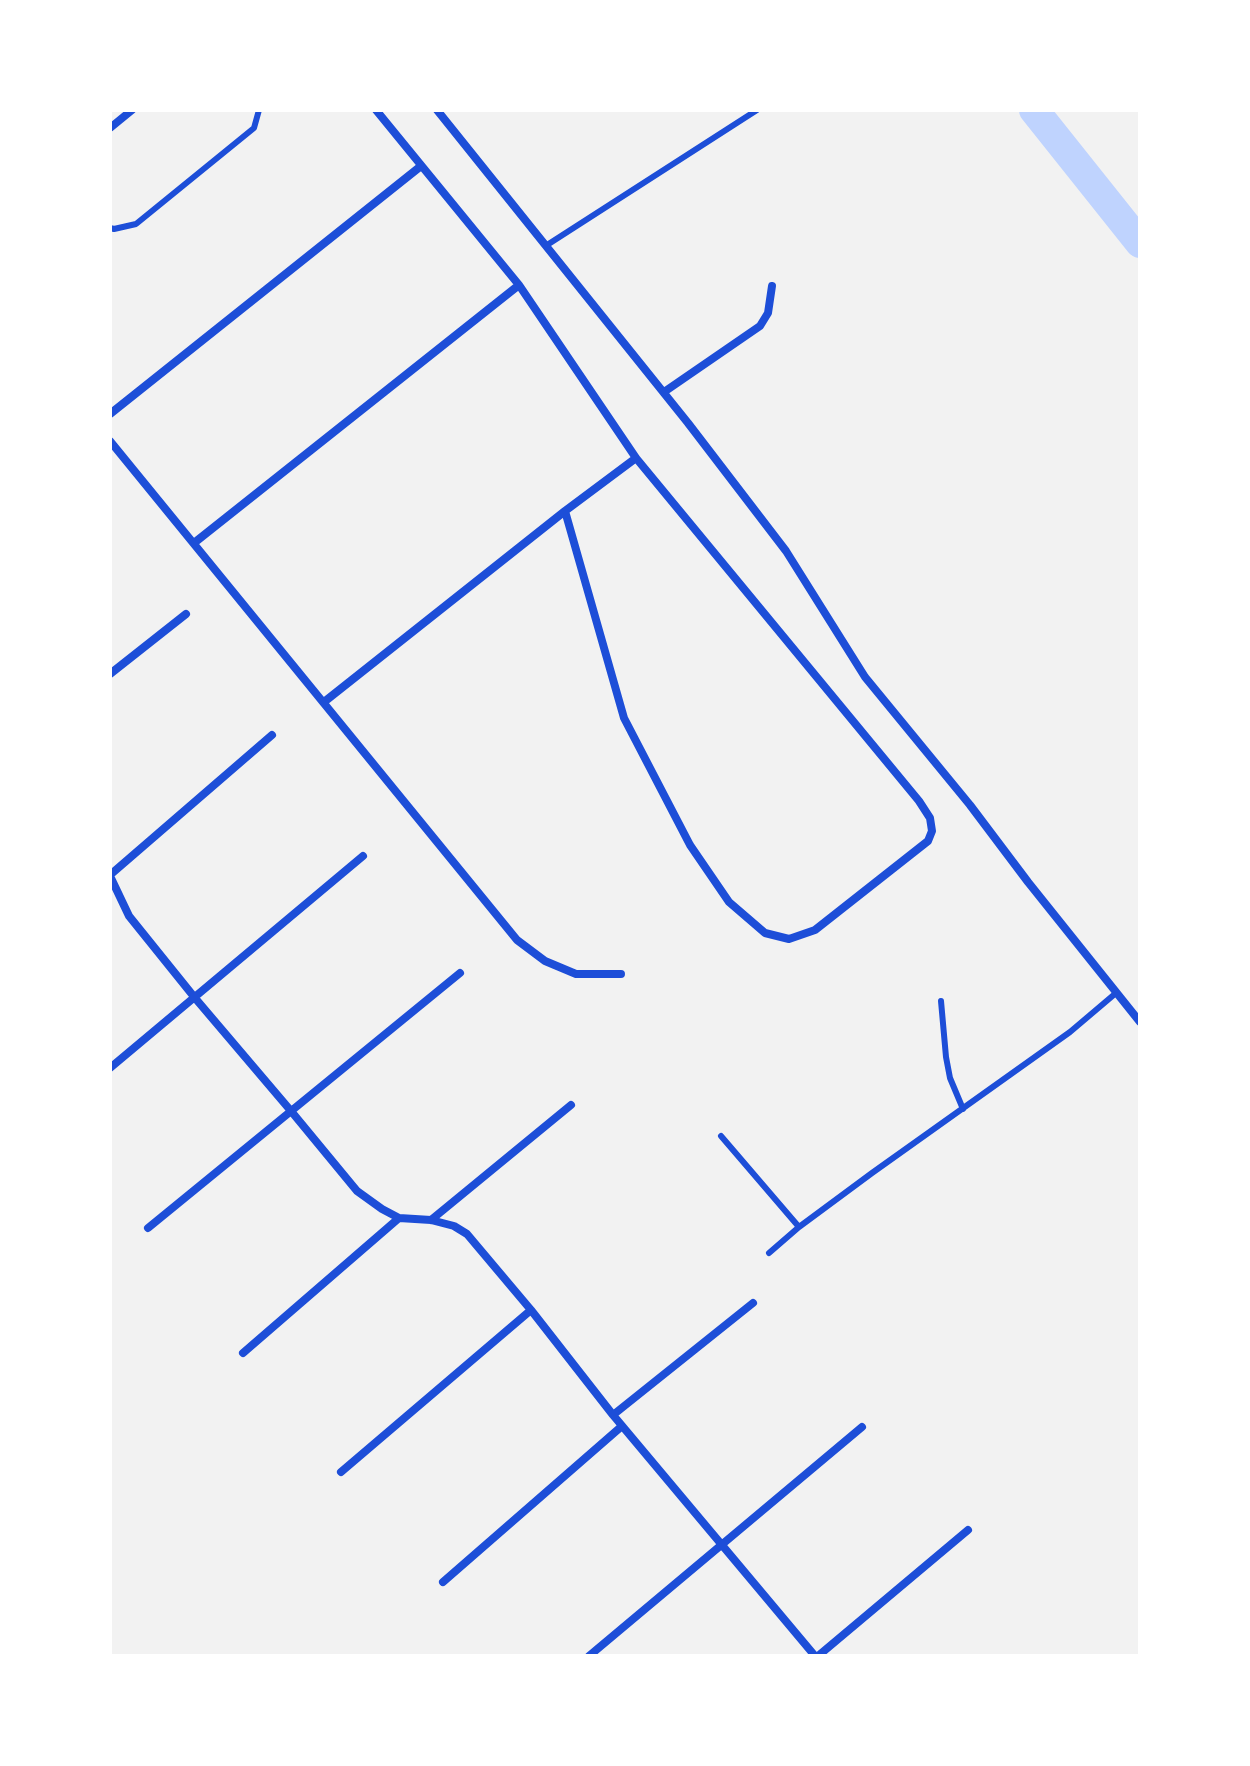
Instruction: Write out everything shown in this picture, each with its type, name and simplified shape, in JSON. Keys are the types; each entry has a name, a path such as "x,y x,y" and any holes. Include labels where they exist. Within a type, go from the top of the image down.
{"street":[{"path":"110,128 132,110"},
{"path":"376,110 519,285 636,458 919,801 930,818 932,831 928,841 815,930 789,939 765,933 729,902 690,845 624,718 565,511"},
{"path":"437,110 664,392 786,551 865,677 1140,1022"},
{"path":"110,414 421,166"},
{"path":"194,543 519,285"},
{"path":"664,392 760,326 768,313 772,286"},
{"path":"110,441 517,940 545,961 576,974 621,974"},
{"path":"324,702 636,458"},
{"path":"110,674 186,614"},
{"path":"272,735 110,876 129,916 357,1191 399,1218 431,1220 454,1226 467,1234 622,1426 817,1656 968,1530"},
{"path":"110,1068 363,856"},
{"path":"148,1228 460,973"},
{"path":"431,1220 571,1105"},
{"path":"243,1353 399,1218"},
{"path":"613,1415 753,1303"},
{"path":"341,1472 531,1310"},
{"path":"443,1582 622,1426"},
{"path":"589,1656 862,1427"}],"lane":[{"path":"110,228 136,224 254,128 259,110"},
{"path":"547,245 757,110"},
{"path":"769,1253 799,1227 1070,1032 1116,993"},
{"path":"941,1001 950,1078 963,1109"},
{"path":"721,1136 799,1227"}],"waterway":[{"path":"1034,110 1140,243"}]}
